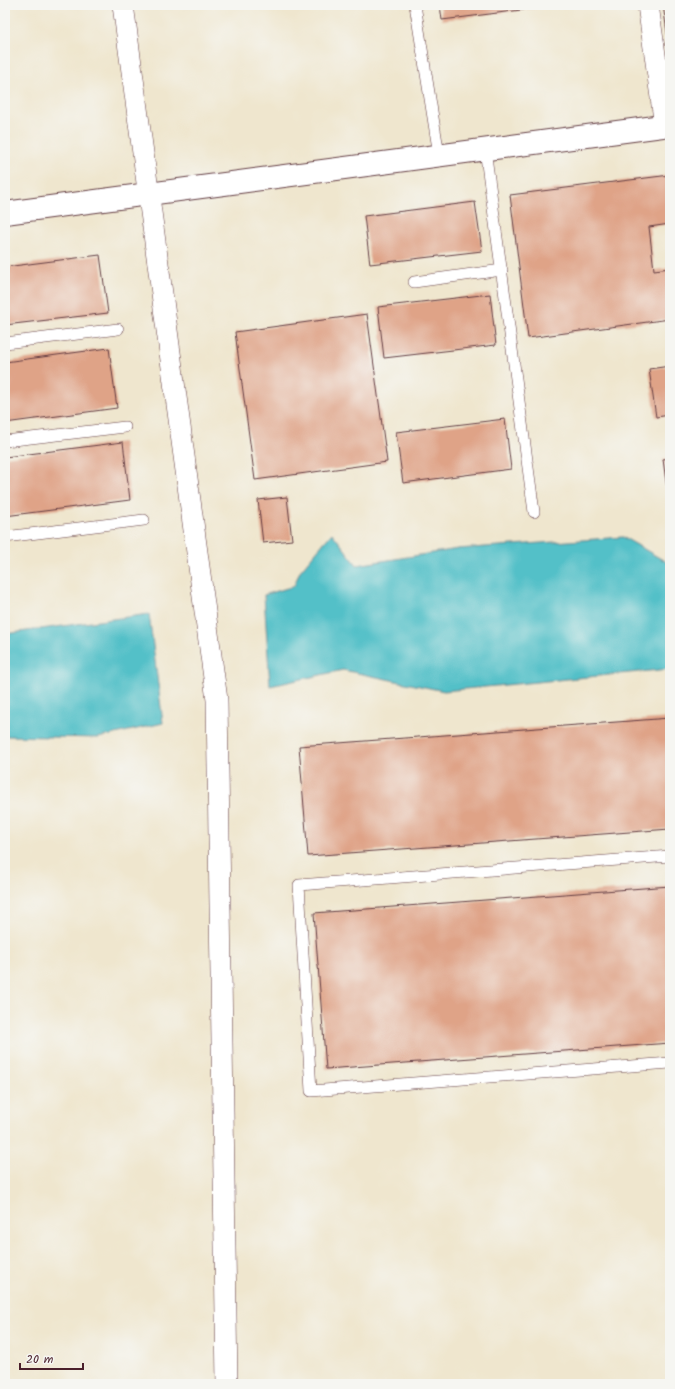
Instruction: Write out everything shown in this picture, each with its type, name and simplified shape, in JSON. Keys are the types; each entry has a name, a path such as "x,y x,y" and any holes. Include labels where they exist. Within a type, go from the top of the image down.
{"street":[{"path":"123,5 217,700 227,1384"},
{"path":"5,213 667,125 648,5"}],"lane":[{"path":"415,5 439,155"},
{"path":"486,149 534,512"},
{"path":"414,282 502,270"},
{"path":"5,343 118,329"},
{"path":"5,441 125,427"},
{"path":"5,537 144,520"},
{"path":"670,856 299,885 311,1092 670,1063"}],"water":[{"path":"332,533 357,565 458,549 623,537 670,564 670,669 444,691 343,670 270,686 264,595 294,586 300,571"},
{"path":"149,614 163,723 98,738 5,736 5,634"}],"building":[{"path":"440,5 553,5 553,6 442,20"},
{"path":"663,5 670,5 669,46"},
{"path":"670,175 670,224 649,227 654,270 670,268 670,319 528,338 510,195"},
{"path":"475,202 482,251 370,264 364,216"},
{"path":"100,255 108,313 5,325 5,267"},
{"path":"490,294 496,345 384,358 378,307"},
{"path":"367,314 387,462 255,480 235,332"},
{"path":"109,348 117,408 5,423 5,362"},
{"path":"670,366 670,415 656,417 649,369"},
{"path":"505,419 511,469 403,483 396,432"},
{"path":"123,442 130,500 5,516 5,457"},
{"path":"670,458 670,505 669,505 663,459"},
{"path":"287,497 292,540 263,543 258,500"},
{"path":"670,718 670,829 308,856 299,746"},
{"path":"670,886 670,1043 326,1069 314,913"}]}
